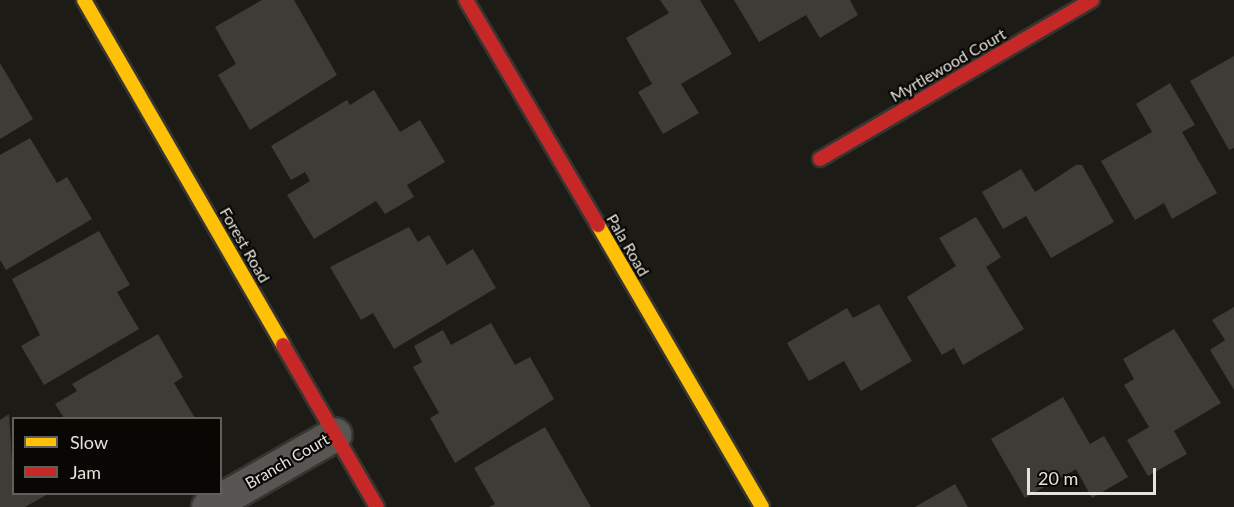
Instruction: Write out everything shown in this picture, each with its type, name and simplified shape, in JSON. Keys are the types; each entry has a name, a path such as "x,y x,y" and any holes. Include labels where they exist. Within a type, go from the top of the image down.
{"street":[{"name":"Forest Road","path":"84,0 377,507"},
{"name":"Pala Road","path":"466,0 762,507"},
{"name":"Myrtlewood Court","path":"820,159 1092,0"},
{"name":"Branch Court","path":"208,507 335,434"}],"building":[{"path":"262,0 294,0 337,75 250,130 218,75 236,64 215,27"},
{"path":"660,0 700,0 732,54 681,84 699,113 663,134 638,92 652,84 626,38 669,13"},
{"path":"734,0 850,0 858,15 820,38 806,15 759,42"},
{"path":"1234,56 1234,148 1229,150 1190,81"},
{"path":"0,63 33,119 0,139"},
{"path":"1170,83 1195,125 1182,132 1217,193 1172,219 1164,203 1135,220 1101,161 1152,132 1136,104"},
{"path":"374,90 400,132 420,120 445,162 407,185 414,197 385,214 376,201 314,239 287,195 310,181 305,172 291,180 271,146 347,100 350,105"},
{"path":"30,138 57,183 67,177 92,219 6,270 0,260 0,155"},
{"path":"1076,165 1082,165 1114,222 1051,258 1026,216 1003,229 982,192 1021,169 1035,192"},
{"path":"976,217 1001,257 986,267 1024,329 963,365 954,348 942,355 907,297 956,266 939,238"},
{"path":"409,227 418,242 429,235 447,265 473,249 496,288 394,349 373,313 361,320 330,267"},
{"path":"99,231 130,285 117,292 139,329 44,385 21,346 40,335 12,279"},
{"path":"879,304 912,361 861,391 844,361 809,381 787,343 847,308 853,318"},
{"path":"1234,307 1234,390 1210,350 1225,340 1212,320"},
{"path":"491,323 515,365 530,357 554,399 455,463 430,418 439,413 413,367 422,362 414,346 443,330 451,345"},
{"path":"1174,329 1221,403 1174,431 1187,454 1148,476 1127,440 1149,427 1124,385 1134,379 1123,359"},
{"path":"158,334 183,377 174,383 194,417 63,417 55,404 77,391 72,384"},
{"path":"1063,397 1090,444 1104,436 1128,477 1092,498 1076,469 1025,498 991,439"},
{"path":"9,414 12,495 46,495 25,507 0,507 0,420"},
{"path":"545,427 591,507 489,507 495,504 474,468"},
{"path":"955,484 968,507 915,507"}],"traffic: slow":[{"path":"84,0 283,345"},
{"path":"598,225 762,507"}],"traffic: jam":[{"path":"466,0 598,225"},
{"path":"820,159 1092,0"},
{"path":"283,345 377,507"}]}
